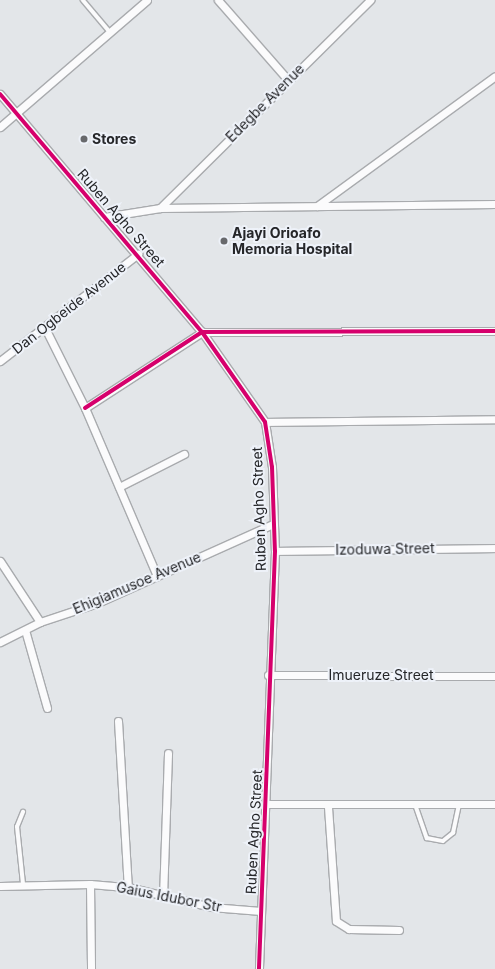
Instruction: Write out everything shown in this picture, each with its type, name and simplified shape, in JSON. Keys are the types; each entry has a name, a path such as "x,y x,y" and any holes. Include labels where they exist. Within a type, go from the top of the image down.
{"street":[{"path":"0,127 17,115 112,33 147,0"},
{"path":"218,0 288,80"},
{"name":"Edegbe Avenue","path":"160,208 370,0"},
{"path":"317,207 495,76"},
{"name":"Ruben Agho Street","path":"0,94 104,217 138,254 202,332 265,422 272,467 275,551 268,675 268,804 259,969"},
{"path":"104,217 160,208 495,204"},
{"name":"Dan Ogbeide Avenue","path":"0,361 45,328 138,254"},
{"path":"45,328 85,408 157,576"},
{"path":"85,408 202,332 495,331"},
{"path":"265,422 495,419"},
{"path":"119,487 184,454"},
{"name":"Ehigiamusoe Avenue","path":"0,642 40,622 97,603 273,524"},
{"name":"Izoduwa Street","path":"275,551 495,548"},
{"path":"0,561 40,622"},
{"path":"25,630 47,708"},
{"name":"Imueruze Street","path":"268,675 495,676"},
{"path":"118,720 128,887"},
{"path":"163,897 168,753"},
{"path":"268,804 328,807 495,804"},
{"path":"328,807 336,921 349,929 399,930"},
{"path":"0,880 3,886"},
{"name":"Gaius Idubor Str","path":"3,886 23,884 90,884 128,887 163,897 261,911"},
{"path":"90,884 90,969"}],"lane":[{"path":"83,0 112,33"},
{"path":"416,806 427,838 443,841 453,833 460,805"},
{"path":"23,812 17,827 23,884"}],"cycle path":[{"path":"0,94 202,332 265,422 272,467 275,551 259,969"},
{"path":"85,408 202,332 495,331"}],"place":[{"name":"Stores","path":"84,139"},
{"name":"Ajayi Orioafo Memoria Hospital","path":"224,241"}]}
